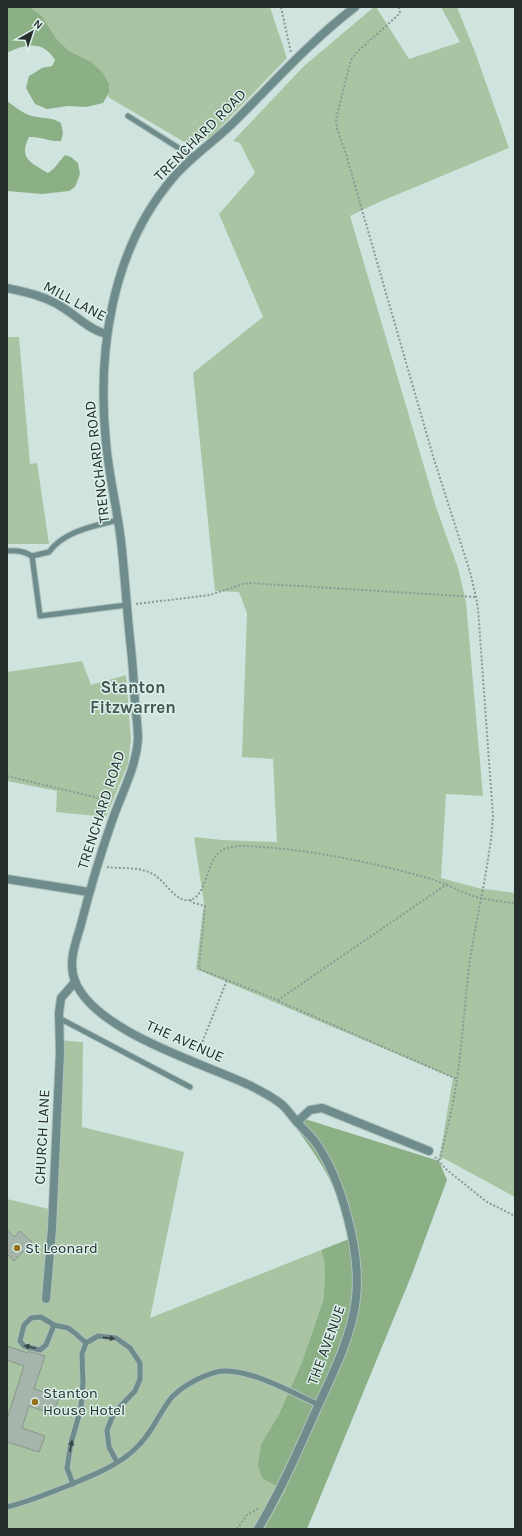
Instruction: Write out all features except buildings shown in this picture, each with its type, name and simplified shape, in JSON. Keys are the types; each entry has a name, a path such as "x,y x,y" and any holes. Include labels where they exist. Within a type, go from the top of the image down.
{"street":[{"name":"TRENCHARD ROAD","path":"74,978 74,952 89,892 118,804 132,768 138,740 127,605 118,520 106,445 103,408 103,369 107,334 115,294 136,232 159,196 177,174 193,157 228,128 322,33 355,7"},
{"name":"MILL LANE","path":"7,288 49,300 66,309 93,328 107,334"},
{"path":"7,879 89,892"},
{"name":"CHURCH LANE","path":"46,1299 52,1220 60,1052 59,1018 61,998 74,978"},
{"name":"THE AVENUE","path":"74,978 93,1007 114,1023 144,1040 195,1061 253,1088 282,1104 316,1143 334,1177 343,1199 357,1268 356,1300 349,1330 336,1367 288,1474 258,1529"},
{"path":"297,1122 310,1110 322,1108 429,1151"}],"lane":[{"path":"128,116 193,157"},
{"path":"7,550 26,552 32,556 49,552 61,539 85,529 118,520"},
{"path":"32,556 40,616 127,605"},
{"path":"59,1018 190,1087"},
{"path":"54,1325 46,1345 40,1350 24,1346 20,1341 24,1325 31,1318 41,1317 54,1325 68,1328 86,1343"},
{"path":"73,1484 67,1468 71,1443 81,1408 83,1384 82,1354 86,1343 98,1336 116,1338 130,1348 140,1362 140,1379 135,1391 114,1413 107,1430 109,1447 116,1462"},
{"path":"7,1507 24,1503 90,1477 116,1462 135,1449 146,1439 162,1411 174,1396 191,1382 212,1373 222,1371 235,1372 249,1376 271,1383 319,1405"}],"path":[{"path":"280,7 292,63"},
{"path":"399,7 400,13 357,52 351,60 345,77 344,92 336,119 337,129 345,151 431,449 470,572 478,609 493,816 492,843 480,898 470,960 457,1079 439,1161"},
{"path":"127,605 206,595 249,583 476,597"},
{"path":"7,776 118,804"},
{"path":"190,900 199,894 218,853 226,848 238,846 286,849 329,855 377,865 447,884 480,898 515,903"},
{"path":"97,866 144,870 150,872 176,896 181,899 190,900 194,903 205,906 199,969 278,1000 457,1079"},
{"path":"278,1000 447,884"},
{"path":"195,1061 227,980"},
{"path":"429,1151 447,1170 487,1202 515,1216"},
{"path":"237,1529 247,1515 274,1500"}],"green space":[{"path":"7,7 30,7 42,16 56,38 69,51 91,62 102,72 109,84 109,93 103,103 86,107 68,106 47,109 35,104 26,88 29,76 42,68 52,66 55,60 45,49 33,46 20,47 7,53"},
{"path":"30,7 270,7 287,58 212,136 191,146 108,97 109,93 78,56 69,51 56,38 42,16"},
{"path":"374,7 376,7 409,59 460,42 441,7 457,7 475,52 509,148 377,203 350,216 436,507 458,568 466,602 483,796 446,794 441,878 478,888 515,893 515,1197 443,1158 439,1161 453,1078 196,969 204,903 194,837 222,840 277,842 273,759 242,757 247,613 239,592 215,591 193,373 263,317 219,214 255,173 240,143 233,141 304,66"},
{"path":"7,101 20,111 29,115 53,119 61,123 63,133 61,141 29,137 25,150 26,155 28,160 48,173 65,155 71,157 78,163 80,174 75,187 69,191 42,194 7,191"},
{"path":"7,337 19,337 30,464 37,463 49,544 7,544"},
{"path":"82,661 91,685 126,675 131,740 128,764 106,817 56,812 57,791 7,781 7,672"},
{"path":"57,1040 83,1042 82,1127 184,1152 150,1318 321,1250 324,1260 325,1279 323,1301 302,1362 279,1414 261,1444 274,1485 286,1489 264,1529 7,1529 7,1199 49,1209"},
{"path":"305,1119 439,1161 447,1180 412,1274 307,1529 264,1529 286,1489 274,1485 262,1478 258,1465 261,1444 279,1414 302,1362 323,1301 325,1279 324,1260 321,1250 349,1239 336,1193 325,1171 295,1126"}],"place":[{"name":"St Leonard","path":"17,1248"},
{"name":"Stanton House Hotel","path":"35,1402"}],"district":[{"name":"Stanton Fitzwarren","path":"133,697"}]}
